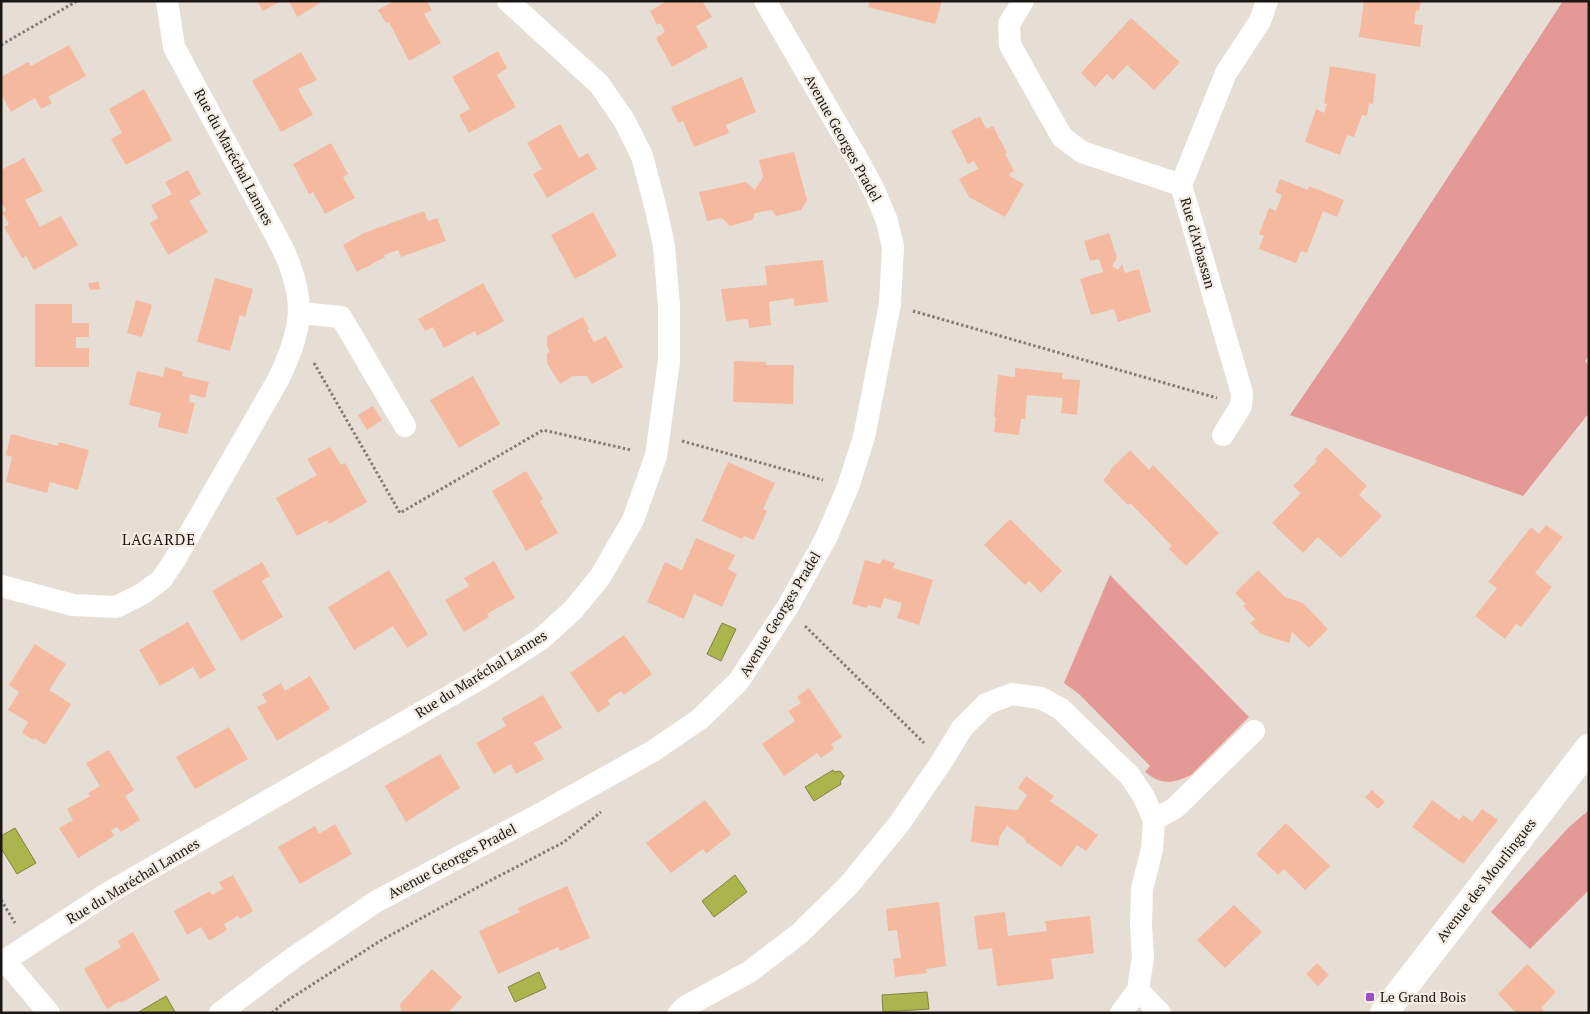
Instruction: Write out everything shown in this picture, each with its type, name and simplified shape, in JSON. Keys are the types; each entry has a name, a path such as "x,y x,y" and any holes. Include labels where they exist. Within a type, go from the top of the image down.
{"street":[{"name":"Rue du Maréchal Lannes","path":"1,586 73,605 116,606 142,594 161,580 174,561 268,397 291,354 297,333 300,313 298,290 292,269 174,47 167,1"},
{"name":"Rue du Maréchal Lannes","path":"3,962 108,894 481,678 541,639 573,610 600,577 633,520 658,445 669,361 669,306 664,246 642,156 624,120 599,84 508,1"},
{"name":"Avenue Georges Pradel","path":"220,1013 293,958 377,901 644,756 700,719 738,682 787,608 826,538 848,487 864,437 890,304 893,247 887,221 874,190 765,1"},
{"path":"1023,1 1009,24 1010,45 1062,137 1082,152 1181,185"},
{"name":"Rue d'Arbassan","path":"1241,406 1242,393 1181,185 1226,73 1260,21 1267,1"},
{"path":"300,313 341,317 405,426"},
{"path":"1223,435 1241,406"},
{"path":"680,1013 685,1007 749,972 799,934 848,886 899,824 962,728 986,704 1012,694 1040,698 1061,709 1130,776 1144,797 1154,820 1152,849 1142,889 1141,925 1143,957 1138,990 1121,1013"},
{"path":"1154,820 1175,808 1254,730"},
{"name":"Avenue des Mourlingues","path":"1384,1013 1589,748"},
{"path":"3,962 49,1013"},
{"path":"1138,990 1160,1013"}],"path":[{"path":"1,45 76,1"},
{"path":"890,304 1241,406"},
{"path":"291,354 314,362 400,513 543,430 658,445 848,487"},
{"path":"787,608 942,761"},
{"path":"272,1013 285,1002 380,941 564,842 602,811"}],"shaded area":[{"path":"1563,1 1589,1 1589,355 1585,361 1589,366 1589,413 1523,496 1290,415 1346,333"},
{"path":"1110,575 1249,717 1191,775 1178,780 1162,781 1145,772 1150,766 1079,694 1064,683"},
{"path":"722,623 736,629 721,661 707,654"},
{"path":"833,770 834,772 840,771 844,776 840,782 841,784 814,801 805,787"},
{"path":"1589,810 1589,890 1530,949 1491,912 1569,827"},
{"path":"15,828 36,863 17,874 1,848 1,836"},
{"path":"735,875 747,892 714,917 702,901"},
{"path":"539,972 546,988 515,1002 508,987"},
{"path":"927,992 929,1009 883,1012 882,995"},
{"path":"166,996 175,1012 137,1013"}],"building":[{"path":"257,1 281,1 263,11"},
{"path":"289,1 324,1 297,17"},
{"path":"394,1 427,1 432,10 424,14 441,43 409,61 389,22 386,23 378,10"},
{"path":"667,1 702,1 712,17 696,26 708,47 672,67 656,38 665,32 660,23 657,25 650,11"},
{"path":"870,1 942,1 935,24 868,7"},
{"path":"1364,1 1421,1 1419,11 1416,10 1414,24 1423,25 1420,47 1359,37"},
{"path":"1131,18 1180,62 1154,90 1127,65 1113,80 1107,74 1095,87 1081,73"},
{"path":"69,45 86,76 48,97 52,103 41,109 35,98 11,112 1,94 1,77 28,62 31,66"},
{"path":"498,51 507,68 497,75 516,107 469,133 459,115 470,109 452,77"},
{"path":"301,52 317,80 298,89 313,115 281,132 252,81"},
{"path":"1330,66 1376,74 1373,104 1369,103 1367,116 1362,115 1354,137 1347,135 1340,155 1305,142 1316,109 1324,113 1327,104 1324,103"},
{"path":"742,77 756,112 726,125 729,133 694,147 683,121 678,123 671,107"},
{"path":"144,89 172,140 126,165 111,139 122,133 109,109"},
{"path":"980,116 986,129 993,126 1007,153 1005,154 1014,171 1009,174 1024,184 1005,217 969,197 959,179 978,169 974,161 968,164 951,131"},
{"path":"560,124 579,158 588,153 597,169 547,198 533,174 542,169 527,143"},
{"path":"331,143 348,174 343,177 355,198 325,214 313,192 309,194 293,164"},
{"path":"794,152 807,200 801,210 776,216 772,210 755,213 752,220 730,226 722,218 707,221 699,192 746,182 755,190 763,177 759,160"},
{"path":"24,158 43,191 25,200 40,227 61,216 78,245 34,270 26,256 22,258 4,227 9,224 2,212 6,210 1,202 1,170"},
{"path":"188,170 201,194 189,201 208,232 168,255 150,223 158,218 151,205 172,194 165,182"},
{"path":"1280,179 1308,190 1309,186 1344,200 1337,217 1323,211 1307,253 1301,251 1296,263 1259,249 1264,236 1259,234 1269,208 1276,211 1282,195 1275,192"},
{"path":"424,211 428,221 437,218 446,241 401,257 398,250 384,255 385,257 357,272 343,245 364,233"},
{"path":"593,212 617,256 575,279 551,235"},
{"path":"1109,233 1117,258 1112,266 1118,270 1122,264 1125,273 1139,269 1151,312 1118,322 1114,309 1091,315 1080,279 1103,272 1099,259 1090,261 1084,241"},
{"path":"823,260 828,302 794,306 794,298 769,302 771,325 749,328 748,319 726,321 721,289 767,285 765,266"},
{"path":"215,278 253,289 245,317 240,315 230,351 197,342"},
{"path":"99,282 100,289 90,290 88,283"},
{"path":"483,283 504,321 477,336 475,331 444,348 433,327 425,331 418,319"},
{"path":"136,300 152,305 142,337 127,333"},
{"path":"35,304 72,304 72,323 89,323 89,337 76,337 76,348 89,348 89,367 35,367"},
{"path":"583,317 589,329 587,330 594,342 606,336 623,367 592,384 587,376 573,376 560,384 547,363 547,353 550,352 547,346 547,336"},
{"path":"734,361 766,362 766,365 794,365 793,404 733,402"},
{"path":"165,367 183,372 182,376 209,382 205,398 190,394 189,402 195,403 187,434 158,427 161,413 129,405 137,371 163,377"},
{"path":"1015,368 1063,373 1062,379 1080,380 1077,415 1061,413 1063,398 1027,395 1025,419 1021,419 1019,435 994,432 998,375 1015,377"},
{"path":"473,376 500,424 459,448 430,400"},
{"path":"373,406 382,420 367,430 358,415"},
{"path":"11,434 58,446 59,442 89,450 78,490 50,482 47,493 6,482 12,457 6,455"},
{"path":"330,447 341,465 345,463 367,502 329,524 327,520 297,536 276,498 317,475 307,459"},
{"path":"1326,447 1367,486 1359,495 1382,516 1341,558 1318,537 1303,553 1272,523 1301,493 1293,486 1317,461 1315,459"},
{"path":"1130,450 1149,470 1153,465 1219,533 1186,566 1169,549 1172,546 1130,503 1128,505 1103,480"},
{"path":"728,462 775,483 763,509 767,511 754,540 744,536 742,539 702,521"},
{"path":"526,471 543,499 540,501 558,533 526,551 492,491"},
{"path":"1010,519 1062,571 1041,593 1029,581 1025,585 984,545"},
{"path":"1546,525 1563,537 1535,573 1552,587 1521,627 1516,624 1505,639 1475,616 1497,588 1488,582 1531,527 1539,534"},
{"path":"696,538 735,555 728,569 737,574 722,607 694,594 684,619 647,602 665,562 682,570"},
{"path":"882,559 895,563 893,568 933,580 919,625 897,618 902,603 884,598 881,608 869,605 866,608 852,604 865,560 880,564"},
{"path":"494,561 515,598 487,614 489,617 464,632 445,600 469,586 464,578"},
{"path":"262,562 270,576 262,581 283,617 241,641 212,591"},
{"path":"389,570 428,634 407,648 393,626 354,650 328,607"},
{"path":"1258,570 1285,597 1303,603 1328,629 1309,648 1292,632 1289,643 1261,634 1250,623 1255,619 1243,606 1246,604 1235,593"},
{"path":"188,622 216,670 200,679 193,667 160,686 139,650"},
{"path":"624,635 652,674 624,695 621,691 608,700 610,704 598,713 570,673"},
{"path":"35,644 66,664 49,690 71,704 45,745 35,738 33,740 22,733 28,722 8,710 19,692 9,685"},
{"path":"310,676 330,709 277,741 257,707 267,702 262,694 281,683 285,691"},
{"path":"809,688 842,737 831,744 834,749 821,758 817,753 784,776 762,744 795,721 788,711 801,703 797,697"},
{"path":"543,695 562,728 534,743 544,759 516,774 511,764 494,774 476,743 506,726 502,718"},
{"path":"229,727 248,759 195,789 176,757"},
{"path":"109,750 134,790 125,796 140,820 121,832 117,827 111,830 114,836 78,858 59,828 73,820 67,809 90,796 88,793 100,786 86,763"},
{"path":"440,754 460,788 406,822 385,786"},
{"path":"1026,776 1054,796 1050,801 1098,835 1086,851 1077,845 1061,867 1007,826 1000,836 998,846 971,842 975,806 1017,810 1027,795 1018,788"},
{"path":"1372,790 1385,802 1378,809 1365,797"},
{"path":"705,800 731,834 706,854 703,849 671,873 646,843"},
{"path":"1432,800 1459,820 1463,815 1472,822 1482,809 1498,820 1463,864 1412,827"},
{"path":"1286,823 1330,866 1305,890 1284,869 1278,875 1256,854"},
{"path":"335,824 352,854 300,884 278,847 315,826 319,834"},
{"path":"233,875 253,911 240,919 238,916 224,924 227,930 209,941 201,927 187,935 174,911 210,891 212,895 223,889 219,882"},
{"path":"567,886 590,938 560,951 558,947 498,974 479,931 520,912 518,908"},
{"path":"939,902 946,966 926,969 927,973 895,977 893,959 901,958 897,930 888,931 886,909"},
{"path":"1234,905 1262,932 1225,968 1197,940"},
{"path":"1005,912 1008,936 1047,931 1045,921 1090,916 1094,953 1051,959 1054,979 997,986 992,948 978,950 974,916"},
{"path":"133,932 160,980 107,1009 84,969 121,947 118,941"},
{"path":"1317,963 1329,975 1318,986 1306,974"},
{"path":"1527,964 1556,992 1541,1008 1544,1010 1542,1013 1516,1013 1498,994"},
{"path":"432,969 462,997 448,1013 401,1013 400,1004"}],"place":[{"name":"Le Grand Bois","path":"1370,997"}],"district":[{"name":"LAGARDE","path":"159,540"}]}
